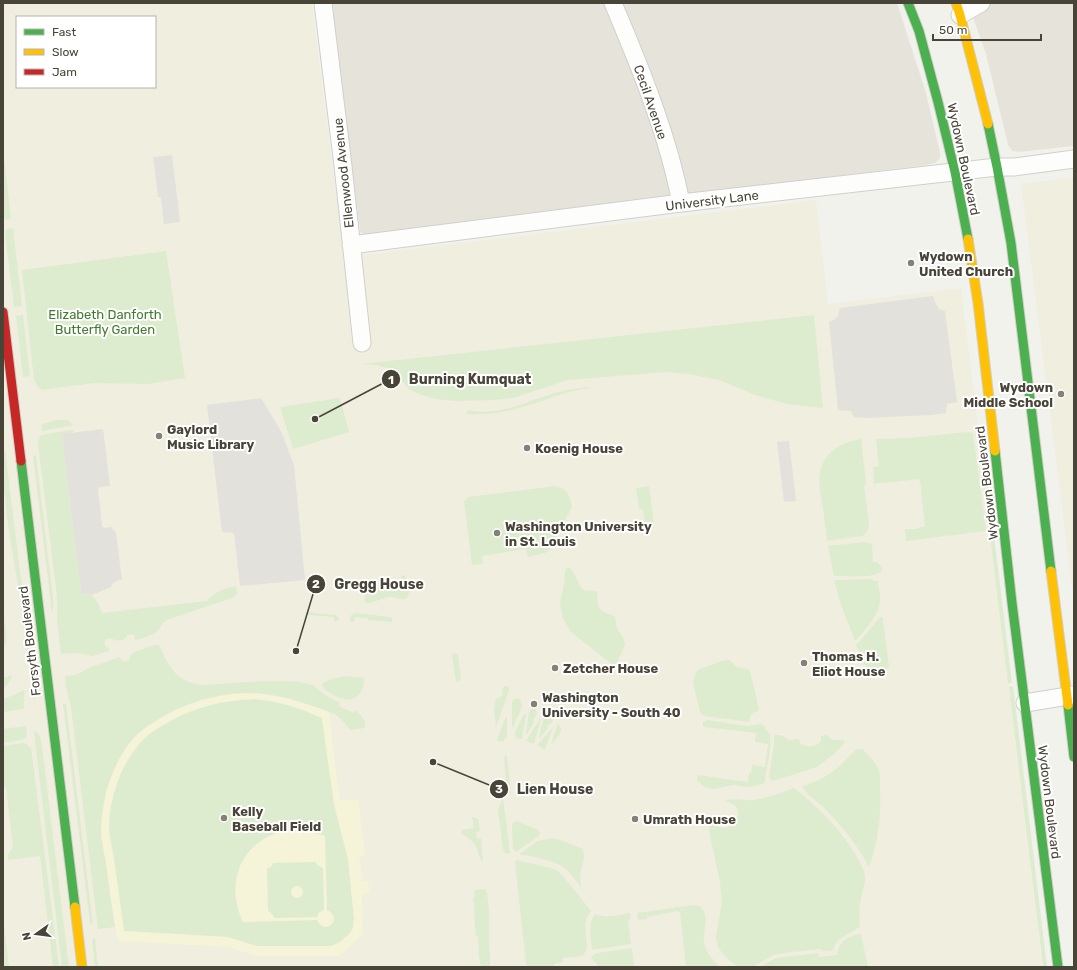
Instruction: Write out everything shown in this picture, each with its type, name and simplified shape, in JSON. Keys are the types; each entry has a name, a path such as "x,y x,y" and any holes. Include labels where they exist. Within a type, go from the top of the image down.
{"street":[{"name":"Ellenwood Avenue","path":"323,3 343,166 362,343"},
{"name":"Cecil Avenue","path":"613,3 633,51 670,155 681,204"},
{"name":"Wydown Boulevard","path":"908,3 919,31 938,102 955,172 971,258 978,303 1058,967"},
{"path":"981,3 958,9 984,107 1011,243 1070,696 1074,757"},
{"name":"University Lane","path":"351,245 681,204 1074,159"},
{"name":"Forsyth Boulevard","path":"3,312 82,967"},
{"path":"1025,703 1070,696"}],"shaded area":[{"name":"Washington University in St. Louis","path":"3,3 312,3 344,257 816,200 828,304 961,288 1020,763 1042,967 3,967"},
{"path":"332,3 897,3 926,93 940,152 940,158 935,163 926,165 363,234 360,231"},
{"path":"968,3 1074,3 1074,146 1019,152 1012,151 1008,145 986,54"},
{"path":"172,155 180,222 164,224 161,197 158,197 153,157"},
{"name":"Wydown Middle School","path":"1074,177 1074,603 1021,184"},
{"path":"933,296 939,309 945,311 957,402 947,404 946,413 931,415 868,418 854,417 851,411 838,410 829,322 838,316 840,308"},
{"path":"261,398 281,431 294,465 305,580 240,586 234,533 222,532 207,405"},
{"path":"103,429 110,486 99,487 98,489 102,526 104,528 111,527 116,533 122,580 118,580 112,584 111,587 92,595 81,593 62,434"},
{"path":"789,441 796,501 784,502 777,442"}],"green space":[{"path":"3,157 11,219 6,220 4,217"},
{"path":"13,228 22,306 14,307 5,233 7,229"},
{"name":"Elizabeth Danforth Butterfly Garden","path":"166,251 185,378 148,384 94,383 42,390 38,387 34,380 22,270"},
{"path":"23,315 30,376 23,377 16,316"},
{"path":"814,315 823,408 787,404 755,395 719,380 689,374 665,372 568,380 513,398 455,401 435,399 419,394 409,389 393,370 377,365 361,364"},
{"path":"590,388 565,393 512,410 497,413 467,414 467,410 490,412 512,408 555,393"},
{"path":"340,398 349,432 293,449 280,407"},
{"path":"57,420 67,420 73,425 42,431 42,424"},
{"path":"74,430 72,433 62,434 81,593 92,595 98,603 102,613 207,601 220,591 236,586 237,594 232,598 167,620 158,631 144,638 135,640 135,636 132,634 127,635 124,640 117,641 106,639 105,646 109,648 109,651 92,656 78,653 61,654 57,622 57,596 38,444 41,435"},
{"path":"966,432 973,433 986,531 906,541 905,529 918,529 925,526 922,492 919,479 874,484 873,467 879,466 876,439 909,438"},
{"path":"978,436 983,445 1012,683 1008,683"},
{"path":"861,439 866,484 864,486 869,523 868,529 862,536 827,541 819,478 822,466 829,454 834,449 854,440"},
{"path":"3,450 5,450 35,702 8,525 3,480"},
{"path":"36,455 53,598 53,612 33,456"},
{"path":"555,486 567,493 572,507 549,550 545,553 528,557 526,549 482,556 483,564 472,565 464,501 469,497"},
{"path":"649,486 654,524 645,525 643,509 639,509 636,488"},
{"path":"865,542 872,544 873,562 877,562 882,570 876,575 871,576 834,576 828,546"},
{"path":"567,568 570,568 583,590 597,591 599,607 603,611 615,617 617,629 623,637 625,645 616,665 614,666 571,632 563,619 560,603 565,571"},
{"path":"402,575 405,576 408,581 409,593 407,598 403,599 388,597 369,603 365,602 365,592 367,590 376,587 390,589 396,588 401,583"},
{"path":"873,579 873,581 878,581 880,596 879,606 871,622 855,641 841,605 834,580"},
{"path":"3,590 6,641 3,650"},
{"path":"305,612 336,615 339,618 338,621 334,621 334,617 308,615"},
{"path":"356,613 390,617 392,618 392,622 368,620 368,618 355,617 354,622 350,622 351,615"},
{"path":"880,617 883,619 889,667 883,672 870,673 867,670 856,645"},
{"path":"158,645 160,647 171,668 187,681 203,685 262,681 289,681 312,685 340,703 339,706 354,713 356,710 365,721 365,728 350,730 335,714 288,698 259,693 223,695 200,700 176,709 147,726 133,739 121,757 106,791 110,893 115,927 98,929 71,707 65,676 76,675 91,667 120,657 123,662 130,660 129,658 134,652"},
{"path":"454,653 458,656 461,678 460,681 456,682 452,655"},
{"path":"729,660 737,667 748,669 750,671 759,709 751,715 749,722 705,716 700,712 693,682 695,674 700,669"},
{"path":"10,675 12,677 3,688 3,677"},
{"path":"346,676 364,678 364,686 356,697 351,699 342,698 332,694 322,686 323,683 332,679"},
{"path":"505,686 509,687 509,691 496,727 494,709 496,699 500,698 503,692 502,689"},
{"path":"1013,686 1047,967 1043,967 1009,687"},
{"path":"24,690 24,709 3,712 3,699"},
{"path":"514,698 519,699 522,705 512,727 512,703"},
{"name":"Kelly Baseball Field","path":"255,699 273,701 322,718 334,804 348,859 354,918 353,928 350,934 340,942 331,946 257,946 227,937 124,931 109,825 113,796 118,780 126,764 135,749 145,738 158,728 176,718 197,709 220,703"},
{"path":"63,704 66,704 93,925 90,922"},
{"path":"533,706 537,714 527,734 529,713"},
{"path":"524,714 526,714 522,739 516,738 514,734"},
{"path":"548,714 552,716 553,721 547,726 548,728 540,738 544,717"},
{"path":"506,717 507,736 503,742 498,741 497,739"},
{"path":"540,719 534,744 526,741"},
{"path":"707,720 747,726 762,724 764,726 769,734 770,752 765,781 763,784 750,787 733,785 713,789 707,788 697,781 697,775 748,782 752,765 765,767 768,744 755,742 756,733 705,727 703,726 703,722"},
{"path":"558,724 561,727 561,732 551,744 557,726"},
{"path":"26,726 27,737 22,740 3,743 3,729"},
{"path":"553,727 545,750 537,745"},
{"path":"36,731 40,737 42,746 69,967 62,967 34,732"},
{"path":"774,735 781,735 789,740 799,739 800,743 805,746 816,745 821,741 821,736 826,735 833,740 842,740 845,742 834,754 817,767 773,781 769,776"},
{"path":"23,743 28,745 28,747 31,747 59,967 53,967 40,856 8,860 8,855 13,847 6,788 3,786 3,746"},
{"path":"857,749 863,749 871,758 877,766 880,775 879,828 869,867 855,844 844,830 823,807 807,793 802,786 830,774"},
{"path":"505,756 507,756 511,793 507,791"},
{"path":"794,788 812,803 845,838 862,866 865,883 860,906 860,927 838,940 832,951 820,949 776,954 752,967 738,967 723,954 718,947 716,938 722,901 720,882 709,826 712,817 717,825 723,828 734,822 738,816 738,810 733,804 724,801 731,799 758,799"},
{"path":"503,798 510,853 507,854 503,851 498,809"},
{"path":"472,817 478,819 480,831 476,832 477,839 481,838 483,861 481,860 473,843 461,833 462,830 474,828"},
{"path":"517,821 538,830 540,833 539,836 516,852 513,849 512,824"},
{"path":"551,838 583,849 584,858 580,875 581,887 569,872 561,865 543,859 519,854 538,841"},
{"path":"516,860 558,871 591,911 585,924 587,949 583,956 563,958 563,962 554,964 554,967 528,967 526,964 515,863"},
{"path":"484,889 487,892 489,911 490,967 481,967 480,964 478,936 476,936 474,916 474,890"},
{"path":"694,905 700,906 703,910 706,919 704,938 705,947 719,967 686,967 680,913 678,911 638,920 637,913"},
{"path":"630,913 631,918 628,921 631,944 592,950 590,927 595,914 617,916"},
{"path":"3,914 9,967 3,967"},
{"path":"861,934 868,967 760,967 776,958 818,953 819,957 837,955 841,943"},
{"path":"95,937 98,967 95,967 92,940"},
{"path":"632,948 634,967 598,967 591,958 597,953"}],"sand":[{"path":"245,693 277,697 298,701 329,712 340,801 358,799 365,855 359,856 363,881 368,881 370,893 362,895 363,934 339,956 256,956 228,947 118,941 101,830 103,806 109,782 119,760 132,740 153,723 177,710 199,701","holes":["255,699 272,701 306,711 322,718 334,804 348,859 354,918 353,928 340,942 331,946 257,946 227,937 124,931 109,825 110,810 115,791 120,775 129,759 135,749 148,735 186,713 220,703"]},
{"path":"291,829 309,831 325,836 327,910 332,913 334,917 331,924 328,926 324,927 320,925 317,920 243,922 237,906 235,890 237,876 242,862 250,851 261,841 275,834","holes":["315,862 318,866 323,868 324,910 319,912 317,917 275,918 268,911 267,869 272,866 273,863"]},
{"path":"297,886 301,888 303,892 301,896 297,898 293,896 291,892 293,888"}],"traffic: fast":[{"path":"908,3 919,31 938,102 955,172 968,239"},
{"path":"988,124 1011,243 1051,571"},
{"path":"995,451 1012,603 1058,967"},
{"path":"21,461 75,907"},
{"path":"1068,705 1074,757"}],"traffic: slow":[{"path":"956,3 988,124"},
{"path":"968,239 978,303 995,451"},
{"path":"1051,571 1068,705"},
{"path":"75,907 82,967"}],"traffic: jam":[{"path":"3,312 21,461"}],"place":[{"name":"Wydown United Church","path":"911,263"},
{"name":"Wydown Middle School","path":"1061,394"},
{"name":"Burning Kumquat","path":"315,419"},
{"name":"Gaylord Music Library","path":"159,436"},
{"name":"Koenig House","path":"527,448"},
{"name":"Washington University in St. Louis","path":"497,533"},
{"name":"Gregg House","path":"296,651"},
{"name":"Thomas H. Eliot House","path":"804,663"},
{"name":"Zetcher House","path":"555,668"},
{"name":"Washington University - South 40","path":"534,704"},
{"name":"Lien House","path":"433,762"},
{"name":"Kelly Baseball Field","path":"224,818"},
{"name":"Umrath House","path":"635,819"}]}
